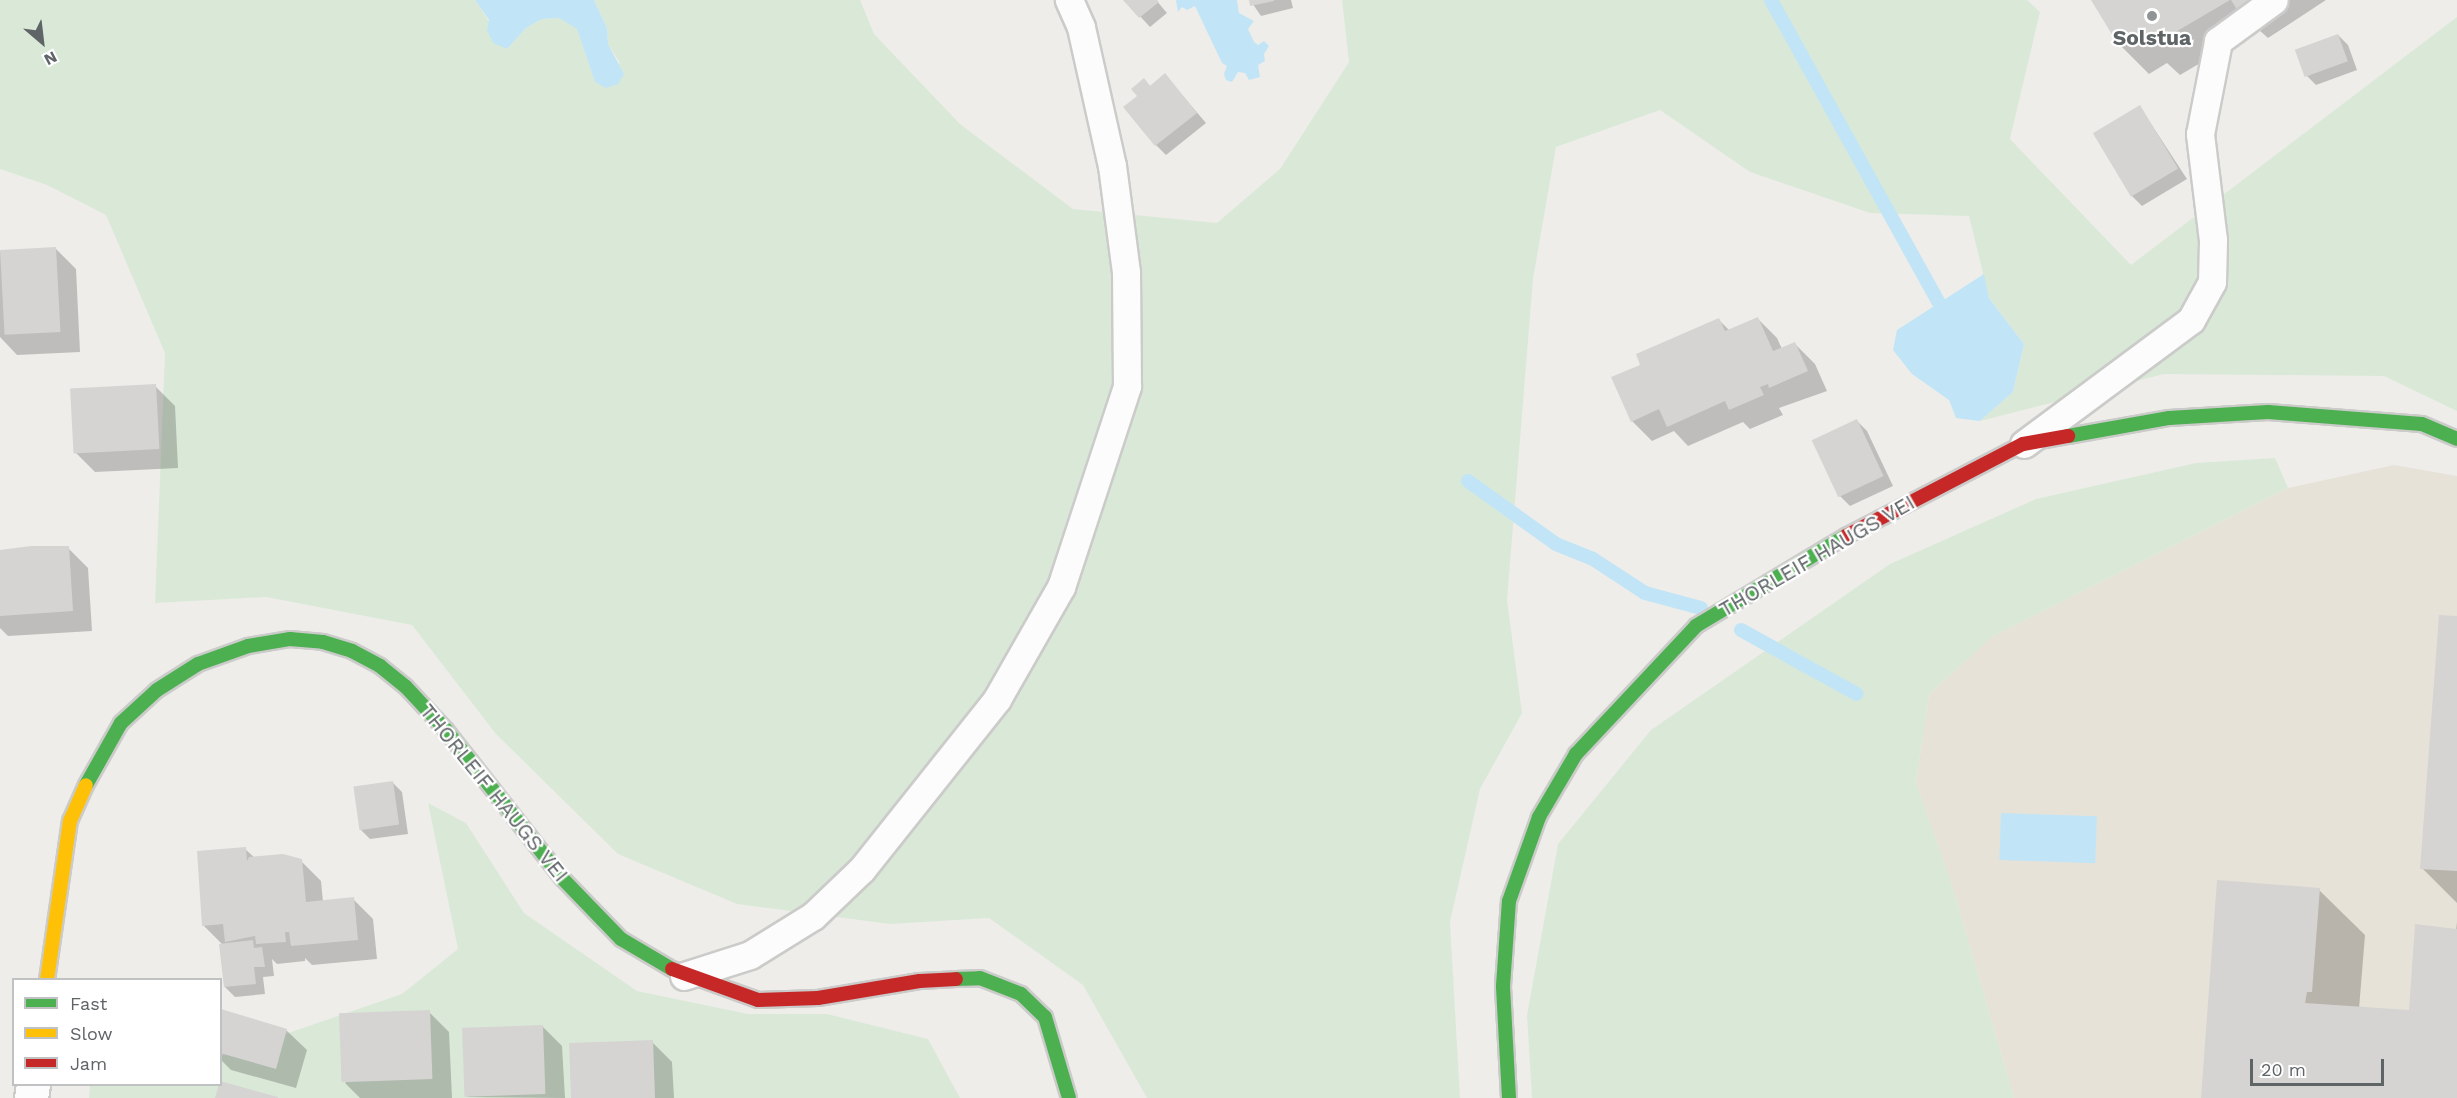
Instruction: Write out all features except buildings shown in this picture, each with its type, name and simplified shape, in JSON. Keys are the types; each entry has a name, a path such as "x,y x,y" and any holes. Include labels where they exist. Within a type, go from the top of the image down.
{"street":[{"name":"THORLEIF HAUGS VEI","path":"1509,1098 1503,986 1509,901 1539,817 1576,754 1696,626 1832,543 2023,444 2169,418 2268,412 2422,424 2457,439"},
{"name":"THORLEIF HAUGS VEI","path":"47,978 70,821 90,775 121,723 157,690 198,664 248,646 290,639 323,642 352,651 406,687 446,730 584,901 621,939 684,975 758,1000 818,998 920,981 980,978 1021,994 1045,1017 1069,1098"}],"lane":[{"path":"684,975 750,955 813,916 862,869 997,699 1061,587 1127,386 1126,272 1112,166 1081,27 1069,0"},
{"path":"2023,444 2191,320 2212,282 2213,240 2200,134 2218,40 2274,0"}],"shaded area":[{"path":"2394,465 2457,476 2457,1098 2014,1098 1952,885 1916,783 1929,694 1992,637 2288,488"}],"green space":[{"path":"0,0 475,0 507,49 526,28 542,19 559,18 577,28 595,82 620,63 608,44 607,28 594,0 860,0 874,34 960,124 1073,209 1217,223 1280,169 1349,62 1342,0 2027,0 2040,12 2010,139 2131,265 2457,17 2457,411 2384,376 2164,374 1980,421 2013,392 2024,344 1989,298 1969,216 1870,213 1750,172 1660,110 1556,147 1533,279 1507,600 1522,713 1480,789 1450,922 1460,1098 1147,1098 1083,985 989,918 890,924 737,904 618,854 496,734 412,625 266,597 155,603 165,353 106,215 47,185 0,169"},
{"path":"2275,458 2288,488 1992,637 1929,694 1916,783 1952,885 2014,1098 1532,1098 1527,1015 1558,844 1651,730 1890,564 2036,499 2196,463"},
{"path":"428,803 466,823 524,913 637,991 748,1014 827,1014 928,1039 960,1098 89,1098 90,1086 222,1086 222,1056 402,994 458,949"}],"water":[{"path":"475,0 594,0 607,28 608,44 624,74 618,84 606,88 595,82 577,29 559,18 542,19 526,28 507,49 493,43 487,30 489,20"},
{"path":"1176,0 1237,0 1239,13 1254,21 1248,29 1254,42 1258,45 1264,41 1269,46 1264,54 1265,61 1258,65 1260,77 1249,80 1245,73 1238,72 1232,82 1226,80 1224,74 1227,66 1222,63 1195,6 1187,10 1182,7 1178,12"},
{"path":"1984,274 1989,298 2024,344 2013,392 1980,421 1956,418 1949,400 1912,374 1893,350 1897,330"},
{"path":"2001,813 2097,816 2095,863 1999,860"}],"waterway":[{"path":"1771,0 1939,303"},
{"path":"1468,481 1556,544 1593,559 1645,593 1701,608"},
{"path":"1741,630 1857,694"}],"traffic: fast":[{"path":"2068,436 2169,418 2268,412 2422,424 2457,439"},
{"path":"1509,1098 1503,986 1509,901 1539,817 1576,754 1696,626 1846,536"},
{"path":"86,785 121,723 157,690 198,664 248,646 290,639 323,642 352,651 380,666 406,687 446,730 562,878 621,939 672,969"},
{"path":"956,979 980,978 1021,994 1045,1017 1069,1098"}],"traffic: slow":[{"path":"47,978 70,821 86,785"}],"traffic: jam":[{"path":"1846,536 2023,444 2068,436"},
{"path":"672,969 758,1000 818,998 920,981 956,979"}],"place":[{"name":"Solstua","path":"2152,16"}]}
